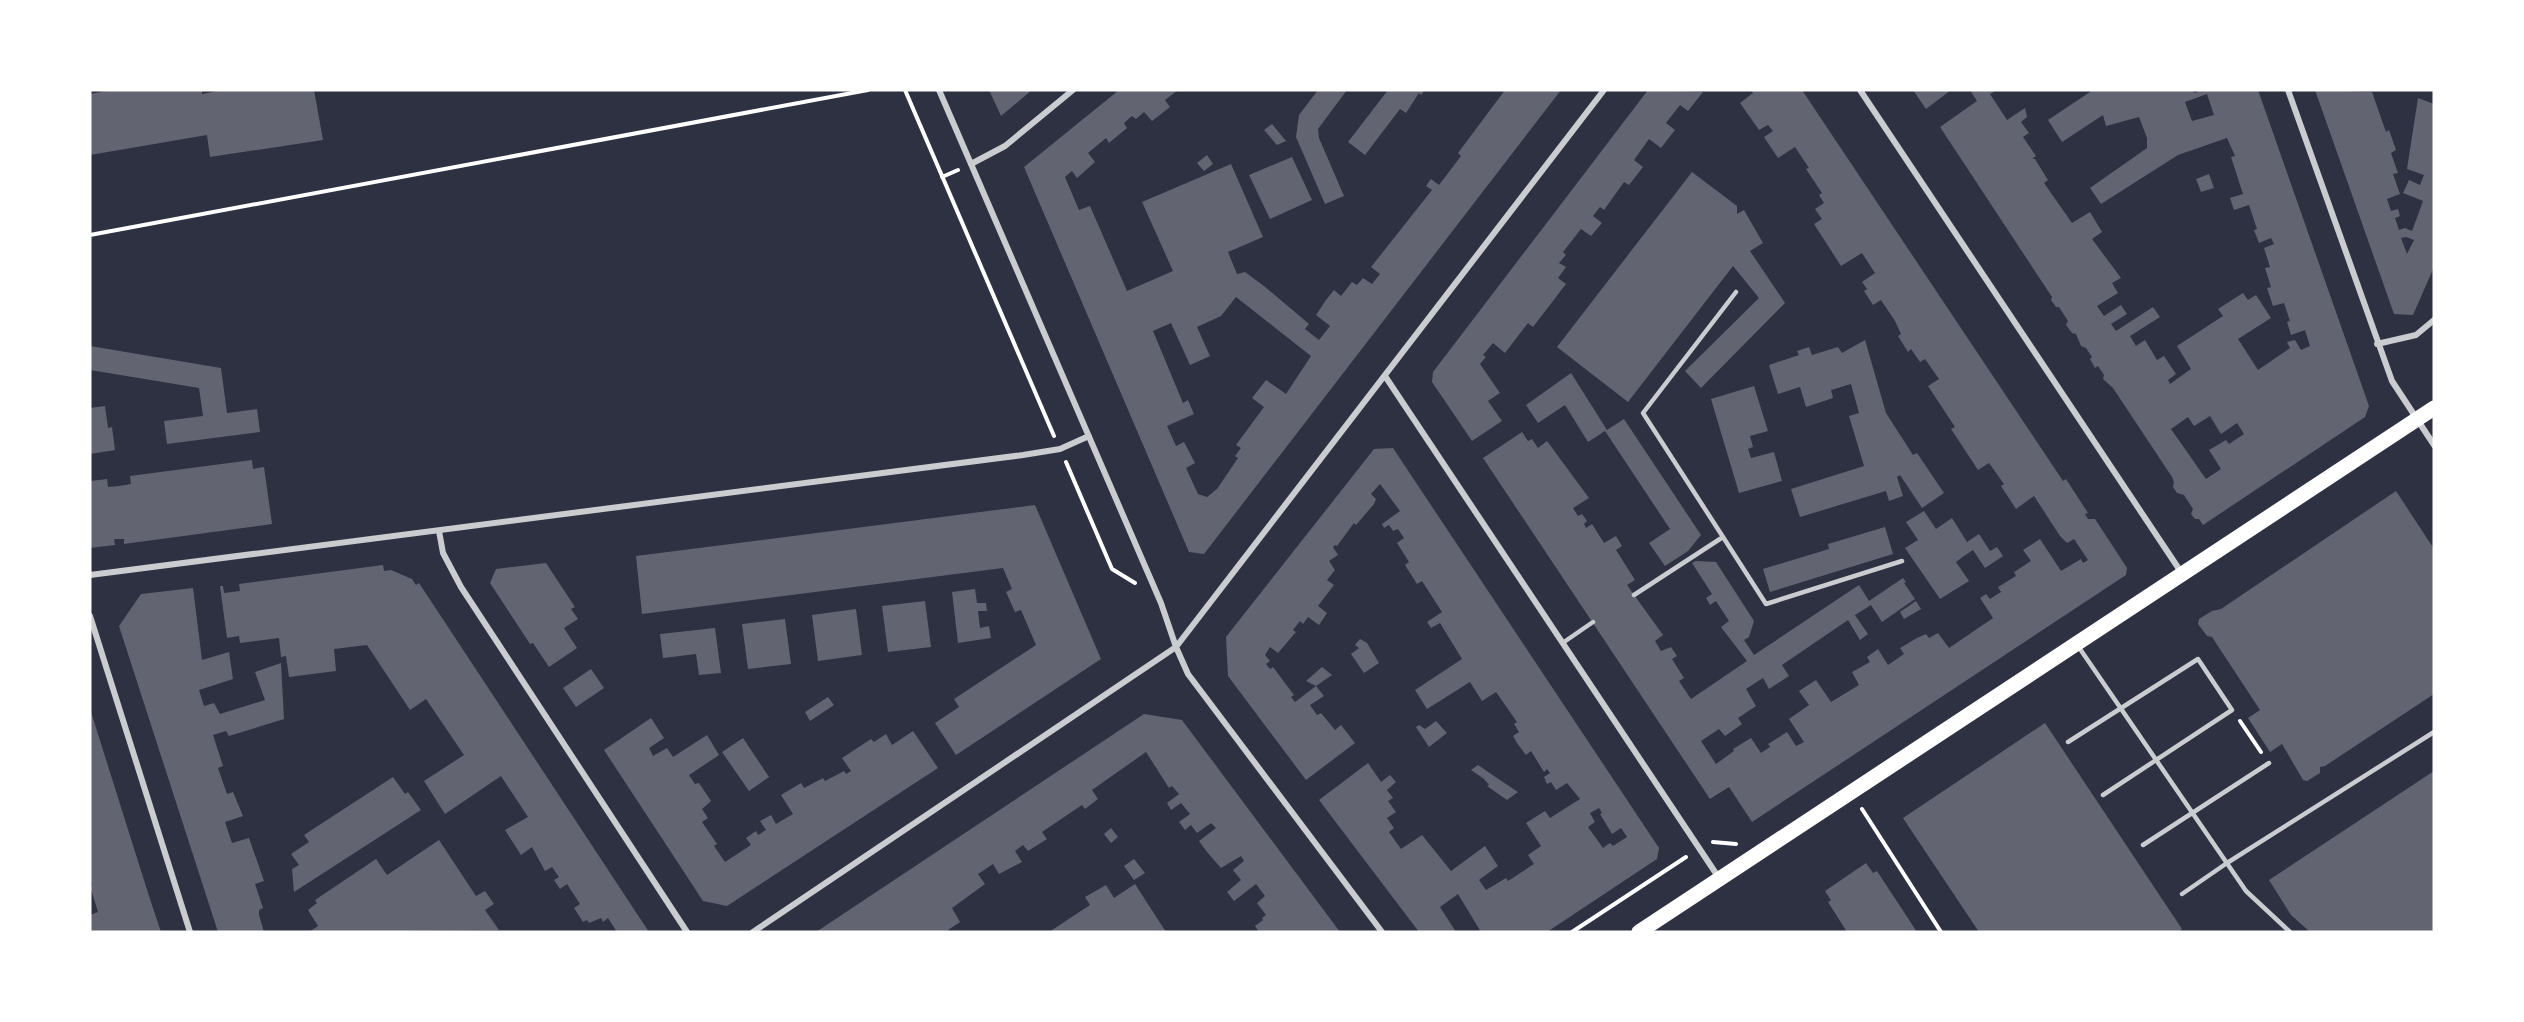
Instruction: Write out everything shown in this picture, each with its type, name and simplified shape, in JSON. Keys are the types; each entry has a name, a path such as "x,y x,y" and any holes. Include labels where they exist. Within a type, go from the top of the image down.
{"main road":[{"path":"1639,932 2434,408"}],"street":[{"path":"939,90 1161,603 1188,674 1382,932"},
{"path":"971,164 1005,146 1073,90"},
{"path":"753,932 1176,647 1604,90"},
{"path":"1860,90 2183,575"},
{"path":"2288,90 2392,381 2434,445"},
{"path":"2377,344 2416,335 2434,320"},
{"path":"1385,376 1720,878"},
{"path":"90,575 1060,449 1089,436"},
{"path":"439,531 443,553 461,587 687,932"},
{"path":"90,616 190,932"}],"lane":[{"path":"1736,292 1642,413 1766,604 1902,561"},
{"path":"1634,595 1723,537"},
{"path":"1564,642 1593,622"},
{"path":"2077,644 2246,891 2290,932"},
{"path":"2068,742 2198,659 2232,710 2103,795"},
{"path":"2182,894 2434,732"},
{"path":"2143,845 2269,763"}],"path":[{"path":"90,235 868,90"},
{"path":"905,90 1112,569"},
{"path":"2232,710 2269,763"},
{"path":"1851,792 1941,932"},
{"path":"1572,932 1700,848 1718,842 1763,850"}],"building":[{"path":"112,90 202,90 202,94 223,90 314,90 323,140 210,157 207,135 90,155 90,94"},
{"path":"989,90 1032,90 1001,116"},
{"path":"1119,90 1178,90 1165,100 1170,107 1152,121 1144,112 1136,119 1132,116 1124,123 1127,128 1109,143 1106,138 1088,153 1095,162 1077,178 1072,171 1065,177 1079,210 1090,206 1127,291 1173,271 1142,202 1231,164 1263,237 1228,252 1237,274 1245,272 1264,286 1309,324 1305,329 1319,340 1330,326 1316,315 1326,300 1334,290 1341,296 1352,282 1357,285 1363,278 1372,284 1380,274 1371,267 1432,190 1426,186 1431,179 1439,185 1461,156 1458,153 1505,90 1561,90 1204,554 1189,552 1024,167","holes":["1236,297 1311,356 1286,394 1266,380 1252,398 1264,407 1236,445 1241,448 1235,456 1238,458 1217,489 1207,497 1198,494 1186,468 1195,463 1184,442 1176,446 1167,426 1194,414 1188,400 1183,403 1153,331 1171,323 1190,365 1210,356 1197,327 1221,316"]},
{"path":"1318,90 1347,90 1318,129 1319,138 1344,196 1325,204 1296,137 1299,115"},
{"path":"1388,90 1425,90 1421,95 1419,93 1406,113 1400,109 1365,155 1348,142"},
{"path":"1648,90 1703,92 1688,111 1680,105 1666,123 1675,130 1661,148 1649,139 1634,160 1643,167 1629,185 1624,182 1604,210 1600,207 1593,216 1602,223 1591,236 1581,229 1563,252 1566,255 1559,263 1566,267 1558,278 1566,284 1533,327 1528,323 1505,353 1493,343 1483,355 1486,357 1480,364 1500,393 1488,401 1502,421 1472,441 1432,382 1433,372"},
{"path":"1751,90 1802,90 2063,481 2066,479 2088,513 2085,514 2088,519 2095,519 2127,568 2126,575 1752,822 1729,787 1710,799 1483,458 1522,432 1528,441 1532,439 1538,448 1547,441 1589,498 1573,508 1578,516 1582,514 1587,521 1584,524 1586,528 1592,524 1604,543 1616,536 1622,546 1616,550 1635,580 1627,585 1663,635 1655,641 1661,651 1671,647 1677,656 1672,659 1684,678 1679,681 1691,699 1747,661 1721,627 1729,621 1716,601 1710,605 1706,598 1712,594 1692,563 1696,561 1716,562 1754,621 1749,637 1744,640 1754,655 1859,585 1869,601 1903,578 1915,599 1882,622 1871,605 1855,615 1868,634 1860,640 1848,620 1782,665 1789,676 1769,689 1763,678 1746,689 1756,706 1738,718 1742,724 1725,736 1719,729 1701,741 1716,764 1734,751 1733,749 1751,738 1761,753 1770,747 1768,744 1787,732 1796,746 1804,742 1789,719 1809,705 1799,691 1816,680 1831,702 1859,685 1852,672 1870,662 1867,657 1878,649 1888,665 1904,654 1900,648 1917,638 1926,634 1929,638 1938,633 1949,648 1993,618 1980,598 1986,594 1990,599 2001,592 1998,587 2016,576 2014,572 2031,561 2023,550 2040,539 2061,571 2081,559 2083,563 2088,560 2074,539 2067,543 2060,536 2034,496 2016,509 2001,486 2004,484 1989,463 1978,470 1951,429 1955,427 1928,386 1939,379 1925,359 1920,362 1911,349 1908,352 1898,336 1901,334 1895,321 1881,300 1873,305 1864,291 1867,289 1862,282 1875,273 1862,253 1841,266 1814,224 1822,219 1815,209 1824,203 1819,195 1822,193 1806,169 1809,168 1795,147 1778,158 1764,137 1773,131 1768,125 1759,130 1740,103 1753,93"},
{"path":"1913,90 1951,90 1926,109"},
{"path":"1970,90 1997,90 1990,94 2007,120 2025,108 2027,117 2021,122 2029,133 2023,137 2036,156 2032,159 2035,159 2048,180 2044,183 2072,223 2090,212 2102,232 2092,239 2121,278 2112,283 2118,293 2097,306 2104,316 2121,305 2127,314 2111,324 2116,331 2153,307 2160,317 2130,336 2136,346 2145,340 2157,360 2164,356 2176,374 2168,380 2170,384 2191,369 2177,346 2223,316 2218,309 2243,293 2248,300 2256,295 2271,318 2238,339 2258,370 2290,348 2287,342 2295,340 2301,350 2310,346 2305,330 2291,335 2287,322 2290,321 2284,303 2273,306 2267,288 2271,287 2265,268 2270,267 2264,248 2274,244 2271,238 2259,243 2249,205 2234,210 2230,198 2243,194 2231,157 2235,156 2227,138 2178,155 2101,204 2090,188 2147,148 2147,138 2139,117 2106,126 2103,115 2062,142 2048,120 2093,90 2193,90 2194,93 2202,90 2258,90 2369,406 2365,417 2203,525 2199,519 2195,519 2191,514 2193,509 2184,495 2177,493 2173,487 2172,477 2113,388 2103,379 2104,375 2098,366 2095,368 2086,348 2081,346 2076,334 2072,333 2066,325 2068,321 2059,307 2056,307 2051,300 2052,297 1940,127 1977,101","holes":["2207,94 2214,115 2192,121 2185,102","2210,416 2221,434 2237,423 2244,434 2229,444 2226,440 2209,450 2221,469 2206,479 2171,429 2188,417 2194,426"]},
{"path":"2315,90 2372,92 2386,132 2389,130 2396,150 2391,153 2398,173 2393,174 2400,194 2387,199 2391,211 2398,209 2400,216 2395,218 2399,230 2405,228 2412,231 2423,201 2403,193 2409,180 2420,185 2424,175 2407,169 2418,98 2434,104 2434,267 2413,315 2394,314","holes":["2401,238 2414,240 2407,254"]},
{"path":"1272,124 1286,141 1277,145 1264,130"},
{"path":"1207,155 1213,164 1204,171 1197,163"},
{"path":"1292,157 1312,200 1270,219 1249,175"},
{"path":"1692,172 1737,206 1737,214 1744,210 1763,243 1750,251 1785,303 1701,388 1685,371 1759,298 1733,266 1628,402 1557,347"},
{"path":"2209,174 2214,188 2201,192 2196,179"},
{"path":"1865,340 1886,413 1913,455 1917,453 1944,493 1922,508 1900,475 1897,477 1903,496 1889,501 1886,491 1800,517 1791,489 1864,466 1849,416 1859,413 1851,384 1831,390 1833,398 1806,407 1800,387 1778,394 1769,365 1799,355 1797,351 1809,347 1812,355 1838,347 1842,353"},
{"path":"90,346 221,368 227,413 257,409 260,432 167,444 164,421 203,416 199,388 90,370"},
{"path":"1571,373 1607,430 1624,419 1701,535 1688,551 1665,566 1649,543 1670,529 1605,431 1588,442 1565,405 1538,423 1526,405"},
{"path":"1754,386 1768,431 1750,436 1753,447 1748,449 1751,458 1774,452 1782,481 1739,493 1711,399"},
{"path":"105,406 108,428 112,427 115,450 90,454 90,408"},
{"path":"1393,448 1659,848 1657,859 1547,932 1481,932 1458,894 1440,907 1456,932 1419,932 1319,800 1368,763 1381,782 1390,775 1396,782 1387,790 1393,798 1388,801 1396,812 1387,818 1394,828 1389,832 1401,849 1422,835 1451,871 1485,846 1498,866 1479,880 1486,890 1506,878 1508,881 1534,864 1528,855 1541,846 1526,823 1545,811 1550,818 1580,799 1567,783 1556,790 1551,782 1547,784 1544,777 1550,773 1547,769 1544,772 1531,751 1526,755 1517,743 1513,736 1519,732 1514,724 1517,722 1496,692 1482,701 1470,682 1427,709 1415,690 1462,659 1440,623 1431,628 1427,622 1442,612 1422,581 1417,584 1405,565 1409,562 1397,543 1404,538 1398,529 1393,531 1389,525 1384,528 1382,524 1400,511 1380,484 1371,494 1376,499 1374,504 1356,525 1354,523 1337,546 1333,547 1338,555 1329,561 1335,570 1327,580 1334,585 1318,606 1327,613 1319,625 1308,617 1303,624 1300,621 1293,630 1296,632 1278,653 1270,647 1265,655 1270,661 1266,664 1270,669 1273,667 1294,695 1291,697 1295,702 1316,686 1324,696 1310,705 1317,715 1321,713 1335,730 1341,725 1355,743 1306,780 1228,676 1226,637 1374,449","holes":["1599,808 1602,813 1600,814 1612,834 1621,828 1627,837 1613,846 1610,843 1603,848 1588,827 1595,822 1590,813"]},
{"path":"252,460 253,469 264,467 272,524 124,544 124,539 114,539 115,545 90,548 90,481 107,479 108,487 119,486 131,484 130,476"},
{"path":"2396,491 2434,549 2434,694 2325,766 2320,767 2320,773 2307,781 2303,780 2282,744 2270,752 2248,718 2260,710 2212,637 2207,636 2198,624 2199,619 2212,611 2221,609"},
{"path":"1035,505 1101,659 956,755 935,723 959,707 954,699 1036,645 1021,610 1015,612 1006,592 1012,589 1003,568 642,614 636,556"},
{"path":"1924,511 1936,529 1952,518 1967,542 1979,534 1990,551 1997,547 2003,556 1985,568 1973,550 1964,556 1956,562 1969,581 1940,599 1905,548 1918,540 1906,522"},
{"path":"1885,527 1893,554 1770,592 1763,569 1829,549 1828,544"},
{"path":"546,563 575,607 571,609 578,619 564,628 577,648 549,667 533,643 530,644 490,583 496,569"},
{"path":"383,565 384,571 391,570 412,579 416,585 419,583 649,932 617,932 608,918 603,922 601,918 589,923 587,920 583,922 574,908 580,904 567,884 560,889 554,880 559,877 552,867 545,871 532,847 521,855 505,830 528,817 501,776 445,814 424,781 464,755 426,699 410,710 367,645 334,649 336,671 289,677 286,656 281,657 279,638 240,643 239,636 227,638 220,586 223,586 224,593 240,591 239,584"},
{"path":"193,588 202,660 229,652 233,679 199,690 204,706 214,703 220,714 265,700 255,672 281,663 284,719 229,736 226,731 213,735 223,766 218,768 227,794 233,792 243,816 225,822 232,843 249,838 264,881 255,884 263,908 259,910 259,915 264,932 218,932 119,626 141,594"},
{"path":"975,589 977,603 986,603 987,611 978,611 980,628 989,626 991,638 958,643 952,592"},
{"path":"925,601 931,647 888,652 882,606"},
{"path":"1916,601 1921,609 1904,619 1900,612"},
{"path":"856,609 862,655 818,661 812,615"},
{"path":"785,619 791,664 748,669 742,624"},
{"path":"715,628 721,673 699,675 696,654 663,658 660,634"},
{"path":"1360,639 1367,643 1379,663 1364,673 1351,654 1359,648 1355,645"},
{"path":"1322,667 1332,675 1316,686 1306,681"},
{"path":"591,669 604,688 576,707 563,688"},
{"path":"828,697 834,705 810,721 805,712"},
{"path":"91,712 161,932 90,932 90,915 98,912 90,886 92,885 90,879"},
{"path":"1144,714 1182,720 1340,932 1259,932 1255,926 1266,915 1257,903 1265,896 1256,884 1234,901 1227,892 1241,880 1233,870 1244,861 1241,856 1221,868 1199,841 1216,828 1211,823 1197,833 1191,825 1185,830 1179,822 1190,814 1181,803 1171,810 1167,803 1179,794 1172,786 1169,788 1146,752 1092,790 1098,799 1085,809 1082,805 1042,832 1047,839 1028,851 1023,845 1015,851 1022,862 999,874 993,864 978,874 985,884 952,908 960,922 945,932 816,932"},
{"path":"651,718 664,738 649,748 653,756 667,748 673,757 707,735 719,755 689,775 695,784 699,783 711,801 702,809 708,818 702,822 717,844 714,846 725,862 751,845 746,838 756,831 758,835 766,830 760,821 771,815 776,824 793,814 781,795 801,783 804,788 823,778 825,781 844,771 846,774 851,771 842,758 871,739 874,742 886,734 892,745 913,731 938,768 727,906 703,901 604,750"},
{"path":"1436,721 1447,733 1429,747 1416,727 1419,725 1425,729"},
{"path":"2045,723 2182,929 2178,932 1979,932 1903,818"},
{"path":"743,738 769,777 749,791 722,752"},
{"path":"1478,765 1518,792 1507,800 1487,786 1489,785 1484,779 1471,770"},
{"path":"2434,771 2434,932 2310,932 2291,915 2269,880"},
{"path":"393,777 405,794 408,792 421,810 294,892 292,869 299,865 291,854 309,842 304,835"},
{"path":"1111,828 1118,837 1111,843 1104,834"},
{"path":"439,840 476,896 485,891 494,904 485,910 499,930 309,932 318,926 308,910 317,903 315,900 376,859 387,875"},
{"path":"1134,859 1145,873 1134,880 1124,866"},
{"path":"1866,863 1873,873 1877,871 1917,932 1847,932 1828,902 1831,900 1825,891"},
{"path":"1135,884 1166,932 1049,932 1090,905 1085,897 1106,885 1114,898"}]}
